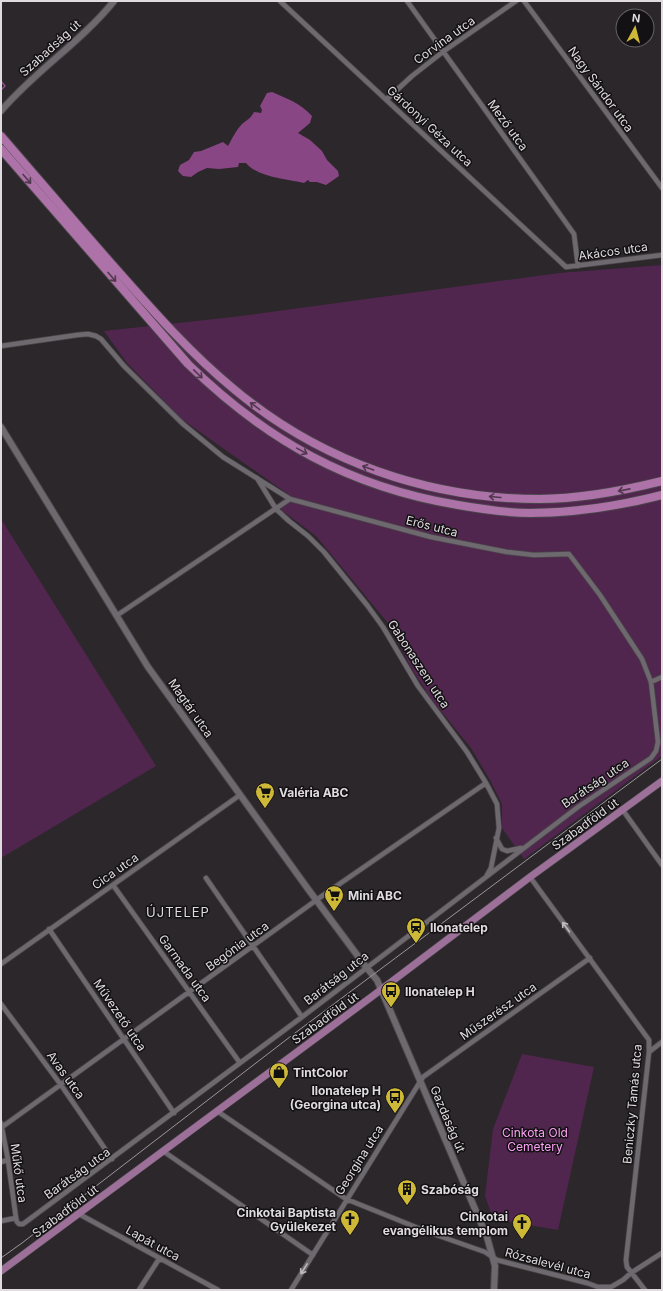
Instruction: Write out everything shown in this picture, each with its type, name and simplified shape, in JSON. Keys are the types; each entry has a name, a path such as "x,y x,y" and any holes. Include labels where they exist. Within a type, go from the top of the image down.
{"highway":[{"path":"1,136 151,309 197,356 234,390 260,410 301,436 322,447 354,462 393,477 450,491 489,496 540,499 590,495 623,490 662,481"},
{"path":"1,149 188,364 212,387 243,413 274,435 308,455 361,479 397,491 448,504 485,509 529,513 582,510 612,506 662,495"}],"main road":[{"name":"Szabadföld út","path":"1,1271 381,990 530,877 662,781"}],"street":[{"name":"Szabadság út","path":"2,110 22,88 94,22 114,1"},
{"name":"Gárdonyi Géza utca","path":"280,1 566,267"},
{"name":"Mező utca","path":"407,1 574,234 578,266"},
{"name":"Corvina utca","path":"387,99 412,76 444,51 516,1"},
{"name":"Nagy Sándor utca","path":"524,1 662,188"},
{"name":"Akácos utca","path":"566,267 662,255"},
{"path":"1,346 77,335 88,334 96,336 105,343 124,366 183,424 223,457 290,498 276,509 116,616"},
{"name":"Magtár utca","path":"1,427 148,667 240,795 377,980 381,990"},
{"name":"Gabonaszem utca","path":"257,478 276,509 308,536 324,552 367,605 383,627 418,686 467,752 486,783 497,804 499,828 491,868 486,876"},
{"name":"Erős utca","path":"290,498 431,537 521,554 569,554 600,595 642,659 651,682 658,742"},
{"path":"651,682 662,677"},
{"name":"Barátság utca","path":"19,1224 23,1224 174,1113 578,807 651,758 656,751 658,742"},
{"name":"Begónia utca","path":"1,1125 61,1085 317,900 486,783"},
{"name":"Cica utca","path":"1,964 240,795"},
{"path":"622,810 662,865"},
{"path":"496,838 502,849 507,851 524,848"},
{"name":"Beniczky Tamás utca","path":"530,877 649,1040 649,1052 626,1260 627,1267 631,1273"},
{"path":"206,878 302,1017"},
{"name":"Garmada utca","path":"113,885 240,1063"},
{"name":"Művezető utca","path":"49,930 174,1113"},
{"name":"Műszerész utca","path":"420,1082 425,1075 590,958"},
{"name":"Gazdaság út","path":"381,990 487,1237 495,1272 494,1290"},
{"name":"Avas utca","path":"1,1004 61,1085 112,1159"},
{"path":"649,1052 662,1042"},
{"name":"Georgina utca","path":"291,1290 420,1082"},
{"name":"Rózsalevél utca","path":"217,1111 346,1200 428,1232 485,1252 497,1260 598,1287 611,1287 662,1253"},
{"name":"Műkő utca","path":"1,1125 8,1160 16,1218 19,1224"},
{"path":"163,1152 313,1255"},
{"path":"1,1162 8,1160"},
{"name":"Lapát utca","path":"79,1214 218,1290"},
{"path":"1,1221 16,1218"},
{"path":"139,1290 159,1259"},
{"path":"631,1273 645,1290"}],"green space":[{"path":"662,265 662,756 524,859 502,828 502,804 490,780 471,748 432,700 411,668 392,628 316,536 276,506 288,494 183,420 127,363 104,331 233,317 559,273"},
{"path":"1,519 156,766 1,858"},
{"name":"Cinkota Old Cemetery","path":"522,1054 594,1067 558,1230 493,1219 485,1196 493,1129"}],"shaded area":[{"path":"272,92 289,99 312,116 310,123 298,133 310,140 322,151 327,160 338,171 339,176 326,185 317,182 310,182 308,180 304,183 281,179 265,174 251,168 246,163 239,163 238,167 219,169 207,168 191,177 183,176 178,171 180,165 189,160 194,152 201,151 223,142 228,146 238,129 254,112 261,113 262,110 260,106 267,93"}],"waterway":[{"path":"1,81 5,86 1,90"}],"tram line":[{"path":"1,1258 295,1033 662,759"}],"place":[{"name":"Valéria ABC","path":"265,809"},
{"name":"Mini ABC","path":"334,912"},
{"name":"Ilonatelep","path":"416,944"},
{"name":"Ilonatelep H","path":"391,1008"},
{"name":"TintColor","path":"279,1089"},
{"name":"Ilonatelep H (Georgina utca)","path":"395,1114"},
{"name":"Szabóság","path":"407,1206"},
{"name":"Cinkotai Baptista Gyülekezet","path":"350,1236"},
{"name":"Cinkotai evangélikus templom","path":"522,1240"}],"district":[{"name":"ÚJTELEP","path":"178,912"}]}
